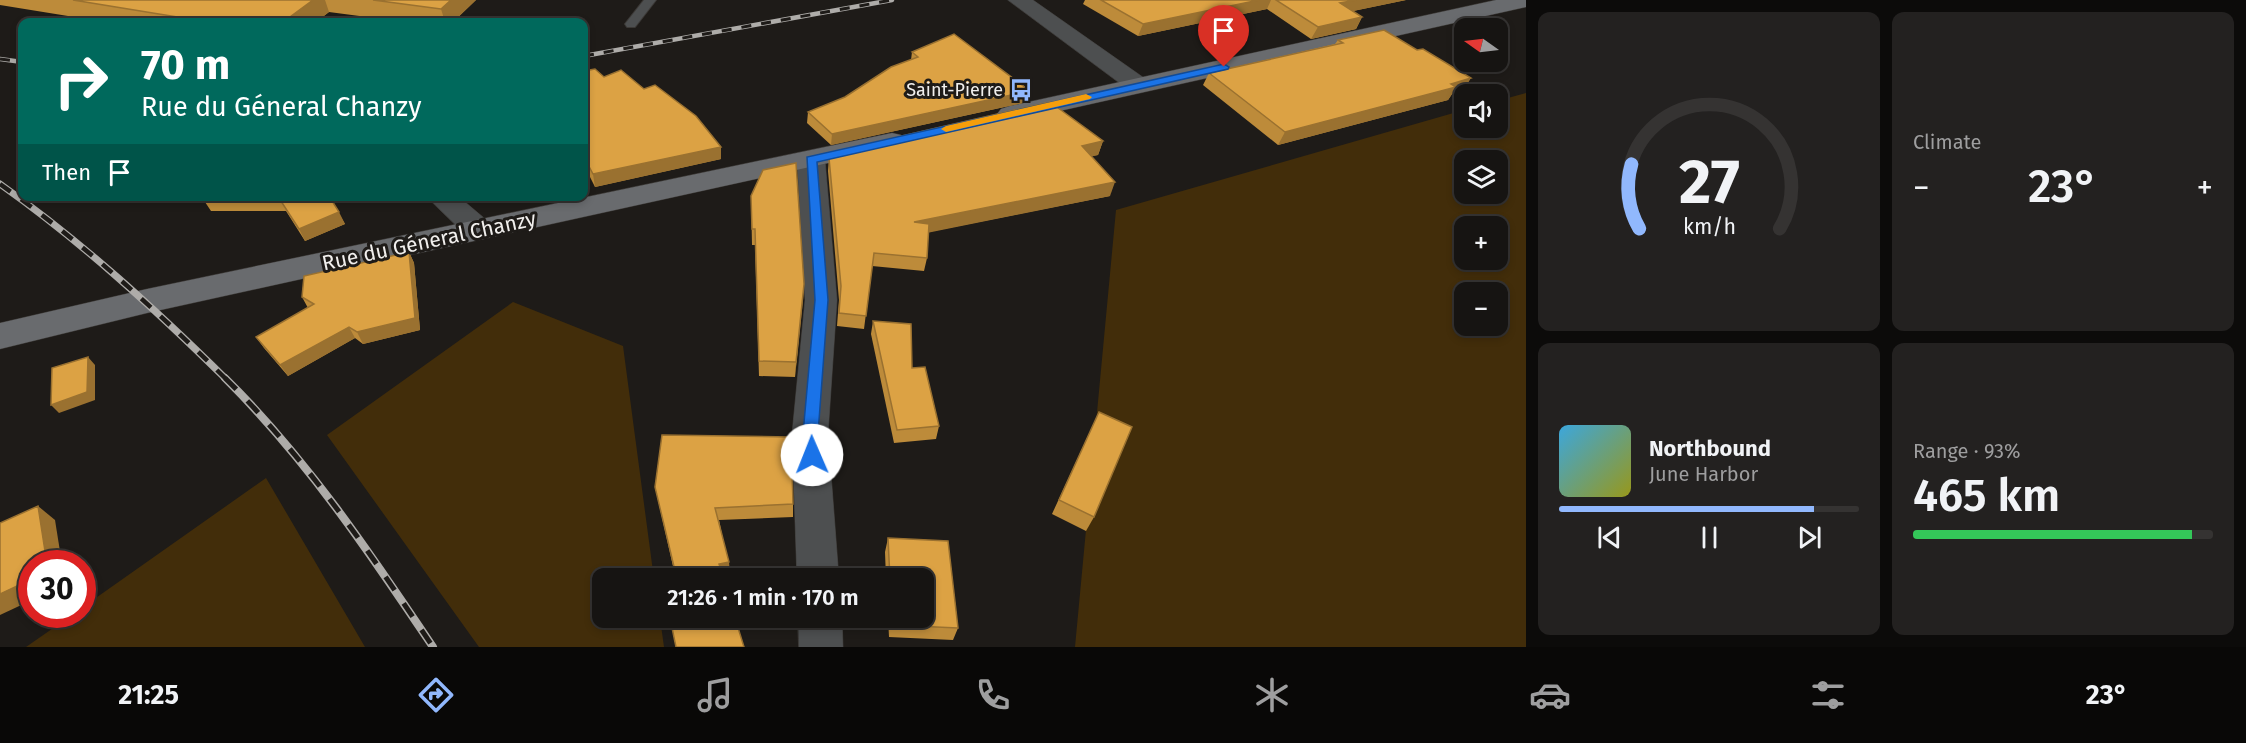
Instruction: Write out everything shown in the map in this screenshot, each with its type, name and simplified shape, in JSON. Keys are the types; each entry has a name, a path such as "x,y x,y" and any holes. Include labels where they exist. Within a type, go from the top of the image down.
{"main road":[{"path":"980,121 1526,0"},
{"name":"Rue du Géneral Chanzy","path":"0,336 147,301 912,137"}],"street":[{"path":"1019,0 1138,85"},
{"path":"811,160 821,300 810,434 817,568"},
{"path":"446,201 479,230"},
{"path":"820,628 821,647"}],"lane":[{"path":"631,24 650,0"}],"shaded area":[{"path":"1526,93 1526,647 1075,647 1116,210 1454,113 1454,138 1508,138 1508,98"},
{"path":"513,302 623,346 653,568 592,568 592,628 661,628 664,647 479,647 327,435"},
{"path":"266,478 365,647 26,647 53,628 96,628 96,598"}],"building":[{"path":"73,0 313,0 288,18 183,18"},
{"path":"373,0 451,0 441,9"},
{"path":"1101,0 1259,0 1143,24"},
{"path":"1276,0 1356,0 1340,3 1362,17 1318,27"},
{"path":"1384,30 1417,50 1423,49 1454,68 1454,72 1461,72 1471,78 1451,84 1454,88 1285,132 1209,73 1343,43 1338,40"},
{"path":"954,34 1030,91 832,134 808,112 845,97 891,67 918,57 912,52"},
{"path":"595,69 604,77 621,70 644,89 655,85 696,116 721,147 593,174 588,165 588,70"},
{"path":"1050,102 1103,141 1082,146 1115,182 914,222 929,224 927,258 874,253 866,316 839,313 841,286 829,158 855,152 850,148"},
{"path":"796,163 804,284 796,362 759,361 755,229 752,229 751,196 763,170"},
{"path":"281,201 332,201 339,212 299,229"},
{"path":"409,252 415,318 357,332 349,327 280,365 256,337 314,304 302,297 304,276"},
{"path":"873,321 911,324 912,368 925,367 939,426 897,430"},
{"path":"88,357 87,392 51,405 52,368"},
{"path":"1099,412 1132,427 1094,517 1059,500"},
{"path":"662,435 791,437 793,504 715,508 729,562 719,564 720,568 674,568 655,487"},
{"path":"38,506 45,550 18,550 18,586 0,594 0,523"},
{"path":"888,538 948,541 958,628 934,627 934,568 889,568"},
{"path":"672,628 738,628 744,647 676,647"}],"railway":[{"path":"588,55 892,0"},
{"path":"0,59 18,61"},
{"path":"0,184 18,197"},
{"path":"23,201 117,277 226,379"},
{"path":"226,379 310,473 361,542 433,647"}],"slow traffic":[{"path":"946,129 1086,97"}],"place":[{"name":"Saint-Pierre","path":"1021,90"}],"route":[{"path":"812,455 810,434 821,300 811,160 1224,67"}]}
